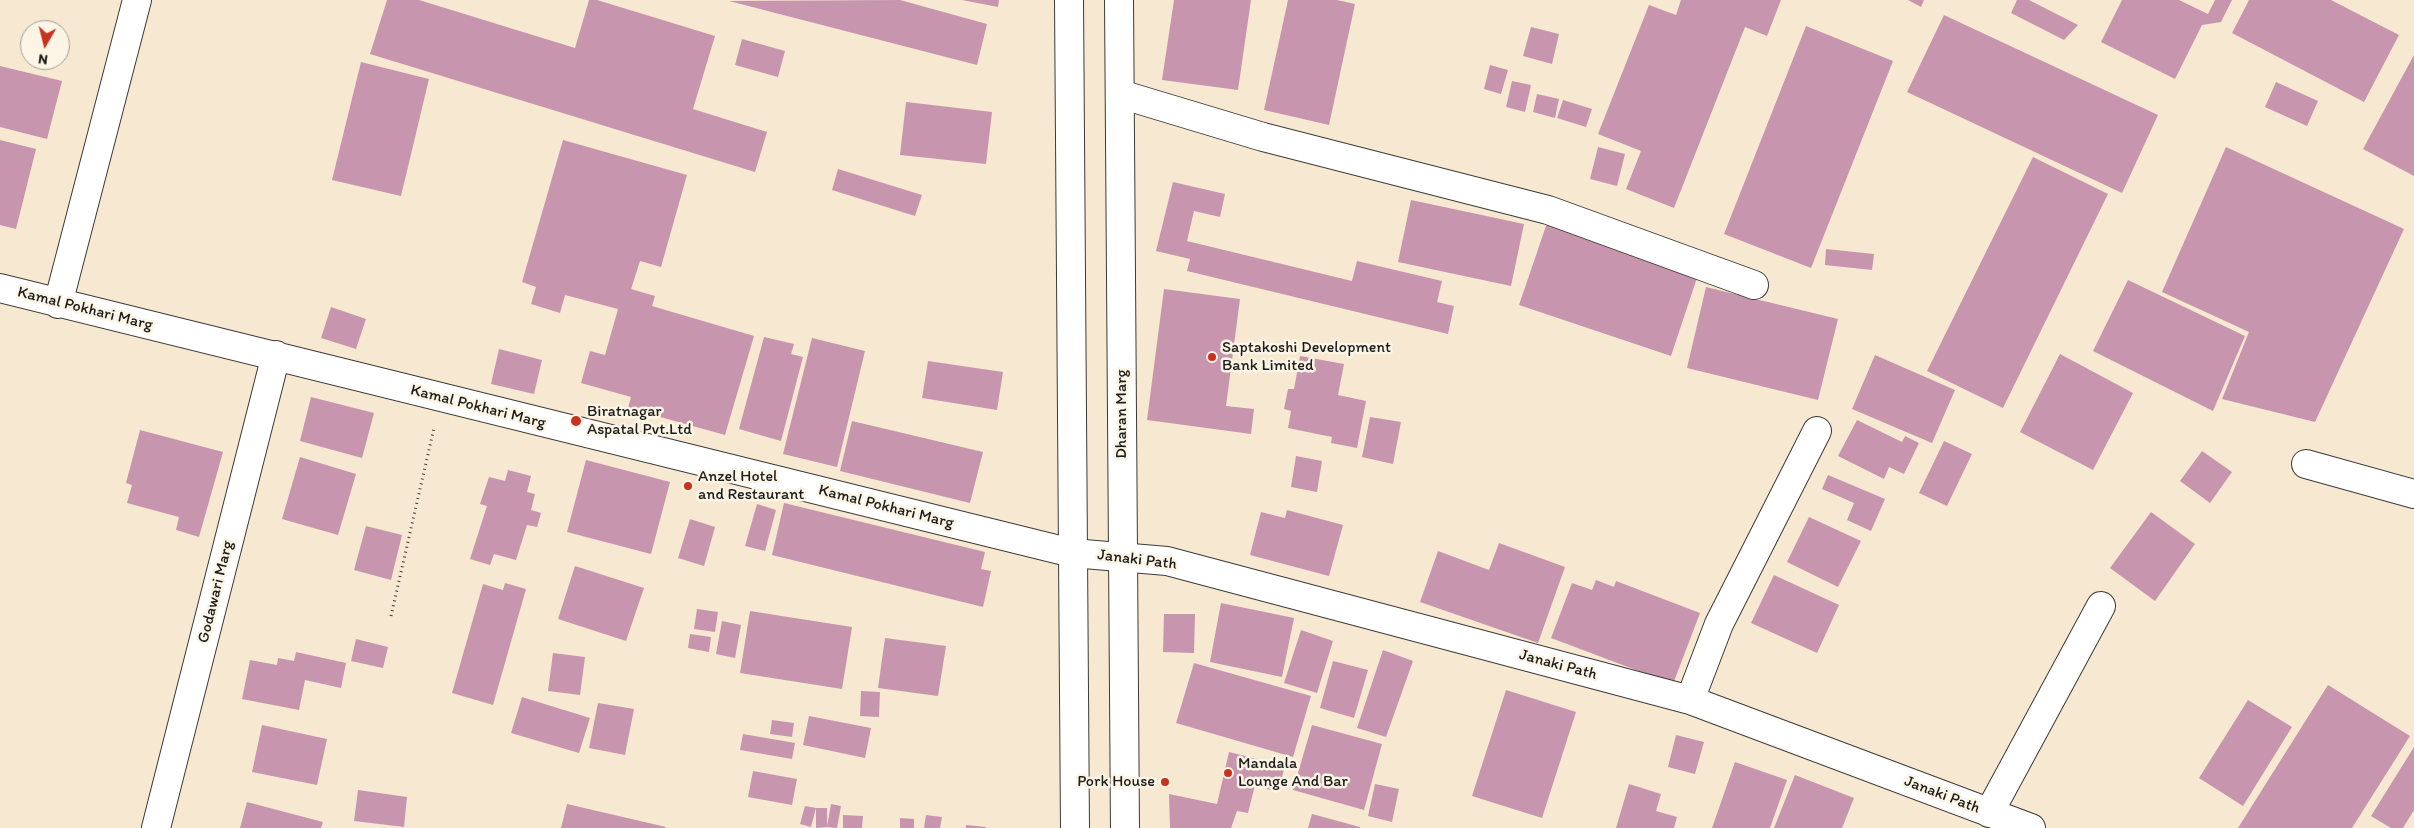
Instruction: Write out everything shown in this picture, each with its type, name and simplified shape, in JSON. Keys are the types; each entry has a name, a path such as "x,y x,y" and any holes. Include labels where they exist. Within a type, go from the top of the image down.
{"street":[{"path":"58,304 137,0"},
{"path":"1069,0 1075,828"},
{"name":"Dharan Marg","path":"1119,0 1125,828"},
{"path":"1120,94 1263,137 1548,210 1754,285"},
{"name":"Kamal Pokhari Marg","path":"0,288 58,304 276,355 440,398 1072,553"},
{"name":"Godawari Marg","path":"156,828 276,355"},
{"path":"1690,700 1718,624 1816,431"},
{"path":"2306,464 2414,494"},
{"name":"Janaki Path","path":"1072,553 1167,561 1690,700 2030,828"},
{"path":"1989,813 2101,606"}],"path":[{"path":"392,616 440,398"}],"building":[{"path":"387,0 419,0 575,48 589,0 597,0 715,36 693,109 767,132 755,172 370,54"},
{"path":"900,0 987,24 977,65 729,1"},
{"path":"962,0 999,0 998,7"},
{"path":"1174,0 1251,0 1238,90 1162,80"},
{"path":"1288,0 1337,0 1355,4 1329,125 1264,110"},
{"path":"1681,0 1781,0 1767,36 1745,27 1674,208 1626,189 1641,151 1598,134 1649,5 1676,15"},
{"path":"1908,0 1924,0 1921,7"},
{"path":"2017,0 2029,0 2078,25 2064,40 2011,13"},
{"path":"2122,0 2179,0 2208,14 2215,0 2232,0 2221,22 2202,25 2175,79 2101,42"},
{"path":"2249,0 2331,0 2399,35 2364,102 2232,33"},
{"path":"1944,15 2158,115 2122,193 1907,92"},
{"path":"1806,26 1893,61 1811,268 1724,234"},
{"path":"1531,27 1559,34 1552,64 1523,56"},
{"path":"742,39 785,51 778,77 735,65"},
{"path":"2414,55 2414,176 2363,149"},
{"path":"361,62 429,79 401,196 332,180"},
{"path":"1490,65 1508,70 1501,94 1484,89"},
{"path":"0,66 62,81 47,139 0,127"},
{"path":"1512,81 1531,85 1525,112 1506,107"},
{"path":"2276,82 2318,101 2307,126 2265,107"},
{"path":"1537,94 1559,99 1555,118 1533,112"},
{"path":"1563,100 1592,109 1586,127 1557,118"},
{"path":"906,102 992,112 986,164 900,155"},
{"path":"0,140 36,149 16,229 0,225"},
{"path":"563,140 687,175 661,267 640,261 631,289 655,296 652,306 754,336 725,435 628,408 631,397 581,383 590,351 605,355 618,309 565,295 560,313 531,304 536,287 522,282"},
{"path":"1598,147 1625,154 1617,186 1590,179"},
{"path":"2226,147 2404,229 2315,422 2222,399 2249,332 2162,292"},
{"path":"2033,157 2108,194 2003,408 1927,371"},
{"path":"838,169 922,195 915,216 832,190"},
{"path":"1173,182 1225,194 1220,217 1194,211 1187,241 1352,281 1357,261 1442,281 1437,302 1454,306 1448,334 1187,271 1190,259 1156,251"},
{"path":"1411,200 1524,224 1511,286 1398,262"},
{"path":"1547,223 1698,275 1671,356 1519,305"},
{"path":"1826,249 1874,254 1872,270 1825,265"},
{"path":"2128,280 2245,336 2213,411 2093,351"},
{"path":"1706,287 1838,319 1818,400 1687,368"},
{"path":"1164,289 1240,299 1226,406 1254,409 1251,434 1147,420"},
{"path":"331,307 366,319 356,349 321,338"},
{"path":"764,337 794,344 791,354 803,357 781,441 739,429"},
{"path":"812,338 865,351 837,467 783,454"},
{"path":"499,349 542,360 534,394 491,384"},
{"path":"2060,354 2133,393 2093,470 2020,432"},
{"path":"1875,355 1955,390 1932,443 1852,409"},
{"path":"1300,356 1344,364 1338,395 1366,401 1357,448 1331,443 1332,437 1288,428 1291,411 1284,409 1288,389 1294,389"},
{"path":"928,361 1003,372 997,410 922,398"},
{"path":"311,397 374,413 362,458 300,441"},
{"path":"1370,417 1401,422 1393,464 1362,457"},
{"path":"1857,420 1902,442 1905,436 1919,443 1904,474 1889,467 1884,479 1838,456"},
{"path":"852,421 983,452 970,503 840,471"},
{"path":"140,430 223,452 199,537 176,530 179,517 127,503 132,485 126,483"},
{"path":"1944,441 1972,454 1947,506 1919,493"},
{"path":"2202,451 2232,472 2210,503 2180,481"},
{"path":"1296,456 1322,461 1317,492 1291,487"},
{"path":"300,457 356,474 338,535 282,519"},
{"path":"586,460 670,482 651,554 567,532"},
{"path":"508,470 531,476 527,492 535,494 531,510 541,513 537,527 527,525 516,560 494,554 490,565 470,559 487,506 480,504 489,477 505,481"},
{"path":"1828,475 1885,499 1871,531 1847,520 1854,503 1822,489"},
{"path":"784,503 985,552 981,569 991,571 983,607 772,555"},
{"path":"757,504 776,510 765,551 745,546"},
{"path":"1287,510 1343,525 1329,576 1250,555 1261,512 1285,518"},
{"path":"2151,512 2195,544 2155,601 2110,568"},
{"path":"1809,517 1861,541 1838,587 1787,562"},
{"path":"690,519 715,527 704,566 678,558"},
{"path":"366,526 402,535 391,580 354,570"},
{"path":"1499,543 1565,567 1538,643 1420,602 1438,551 1489,570"},
{"path":"575,566 644,588 626,641 558,619"},
{"path":"1774,575 1839,605 1817,653 1751,623"},
{"path":"1596,580 1614,587 1616,581 1700,613 1673,684 1551,638 1572,583 1592,590"},
{"path":"505,583 526,589 493,705 452,693 483,584 503,590"},
{"path":"1221,603 1294,618 1282,677 1210,662"},
{"path":"697,609 718,612 715,632 694,629"},
{"path":"750,611 852,627 842,689 740,673"},
{"path":"1164,614 1195,614 1194,653 1163,652"},
{"path":"722,621 741,625 735,658 716,654"},
{"path":"1301,630 1333,641 1317,693 1284,683"},
{"path":"690,634 711,637 709,652 688,648"},
{"path":"885,638 946,646 938,696 878,688"},
{"path":"356,639 388,647 383,668 351,661"},
{"path":"1383,650 1413,661 1386,737 1357,728"},
{"path":"296,652 346,663 341,688 305,680 299,710 242,699 250,660 277,665 278,658 294,661"},
{"path":"553,653 585,657 580,695 548,691"},
{"path":"1333,661 1368,670 1354,718 1320,708"},
{"path":"1194,663 1311,696 1293,757 1176,723"},
{"path":"2328,685 2410,736 2352,828 2238,828"},
{"path":"1506,690 1576,712 1542,818 1472,796"},
{"path":"861,691 880,692 879,717 860,716"},
{"path":"522,697 590,718 579,753 511,733"},
{"path":"2248,700 2292,727 2243,806 2199,778"},
{"path":"598,703 634,709 625,755 589,748"},
{"path":"809,716 871,728 865,758 803,745"},
{"path":"772,720 794,723 792,737 770,734"},
{"path":"262,725 327,739 317,785 252,772"},
{"path":"1312,725 1382,744 1364,810 1293,790"},
{"path":"743,734 795,743 792,759 740,750"},
{"path":"1676,735 1704,742 1695,774 1668,767"},
{"path":"2414,747 2414,810 2403,828 2391,828 2371,816"},
{"path":"1229,752 1285,766 1278,792 1255,785 1248,813 1237,811 1231,828 1170,828 1169,794 1217,804"},
{"path":"1735,762 1787,780 1770,828 1712,828"},
{"path":"753,771 797,779 792,805 748,797"},
{"path":"1795,775 1854,798 1842,828 1774,828"},
{"path":"1375,784 1399,789 1392,822 1368,816"},
{"path":"1629,784 1661,794 1656,811 1677,817 1674,828 1616,828"},
{"path":"358,790 407,797 404,827 354,821"},
{"path":"247,802 323,822 321,828 240,828"},
{"path":"567,804 666,827 561,828"},
{"path":"831,804 841,806 837,828 827,827"},
{"path":"805,806 816,808 811,827 800,824"},
{"path":"816,808 827,808 827,827 816,828"},
{"path":"1312,814 1360,827 1360,828 1308,828"},
{"path":"843,815 863,816 862,828 843,828"},
{"path":"926,815 942,817 940,828 924,828"},
{"path":"900,818 914,819 914,828 900,828"},
{"path":"966,825 986,827 986,828 966,828"}],"place":[{"name":"Saptakoshi Development Bank Limited","path":"1212,357"},
{"name":"Biratnagar Aspatal Pvt.Ltd","path":"576,421"},
{"name":"Anzel Hotel and Restaurant","path":"688,486"},
{"name":"Mandala Lounge And Bar","path":"1228,773"},
{"name":"Pork House","path":"1165,782"}]}
